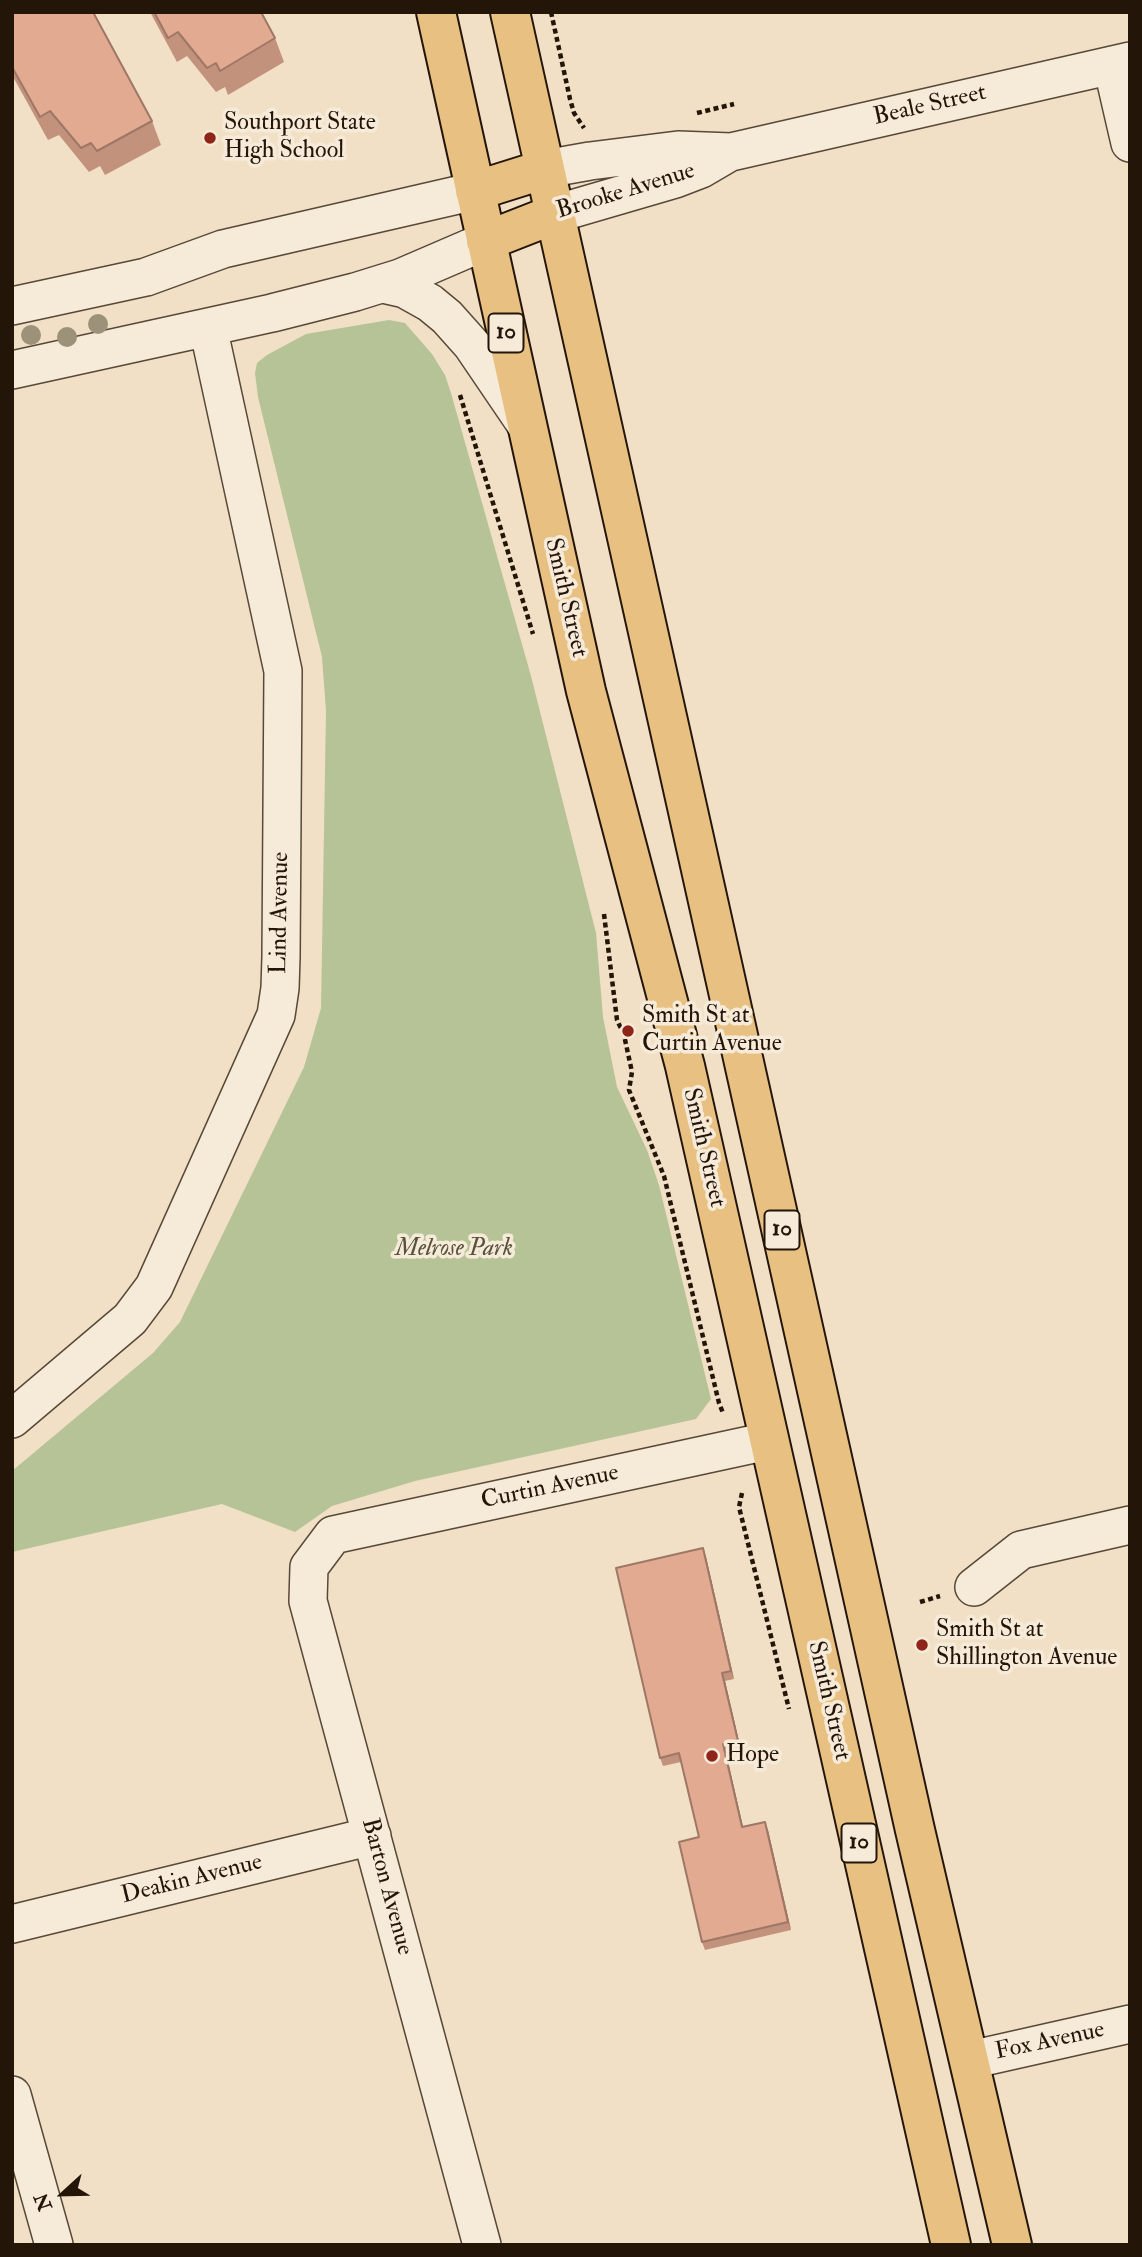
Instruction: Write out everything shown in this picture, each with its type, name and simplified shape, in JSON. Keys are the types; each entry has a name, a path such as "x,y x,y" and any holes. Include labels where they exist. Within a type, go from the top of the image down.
{"highway":[{"name":"Smith Street","path":"436,12 586,691 685,1066 951,2245"},
{"name":"10","path":"510,12 915,1830 1012,2245"},
{"name":"Brooke Avenue","path":"475,191 545,169"},
{"name":"Brooke Avenue","path":"486,241 555,214"}],"street":[{"path":"1121,63 1130,143"},
{"name":"Beale Street","path":"731,152 1121,63"},
{"name":"Brooke Avenue","path":"545,169 678,150 731,152"},
{"name":"Brooke Avenue","path":"555,214 675,179 701,169 731,152"},
{"name":"Brooke Avenue","path":"12,306 146,277 223,249 475,191"},
{"name":"Brooke Avenue","path":"12,370 272,313 383,284 486,241"},
{"path":"383,284 405,289 430,303 447,317 472,345 527,426"},
{"name":"Lind Avenue","path":"12,1419 130,1319 154,1287 276,1015 281,988 283,671 208,327"},
{"name":"Curtin Avenue","path":"333,1535 768,1441"},
{"path":"975,1587 1021,1550 1130,1525"},
{"name":"Barton Avenue","path":"333,1535 309,1566 308,1601 482,2245"},
{"name":"Deakin Avenue","path":"12,1924 372,1836"},
{"name":"Fox Avenue","path":"970,2060 1130,2024"},
{"path":"12,2095 54,2245"}],"path":[{"path":"551,12 575,113 582,127 594,133"},
{"path":"695,113 734,104"},
{"path":"457,384 535,642"},
{"path":"603,909 617,1020 624,1035 632,1072 629,1090 664,1176 723,1412"}],"green space":[{"name":"Melrose Park","path":"389,320 405,323 432,354 445,375 451,393 531,676 596,933 603,1017 617,1087 647,1150 659,1185 711,1399 696,1419 415,1481 332,1506 295,1532 222,1504 12,1552 12,1471 153,1353 180,1322 304,1067 321,1008 326,711 322,657 258,397 255,373 257,363 267,355 306,334"}],"building":[{"path":"12,12 93,12 152,121 97,151 91,143 81,148 50,111 40,117 12,67"},
{"path":"154,12 261,12 275,38 220,71 216,63 207,68 178,32 168,38"},
{"path":"703,1548 731,1671 722,1673 738,1741 723,1744 742,1827 765,1822 788,1922 702,1942 679,1842 699,1837 679,1753 660,1758 616,1568"}],"place":[{"name":"Southport State High School","path":"210,138"},
{"name":"Smith St at Curtin Avenue","path":"628,1031"},
{"name":"Smith St at Shillington Avenue","path":"922,1645"},
{"name":"Hope","path":"712,1756"}]}
